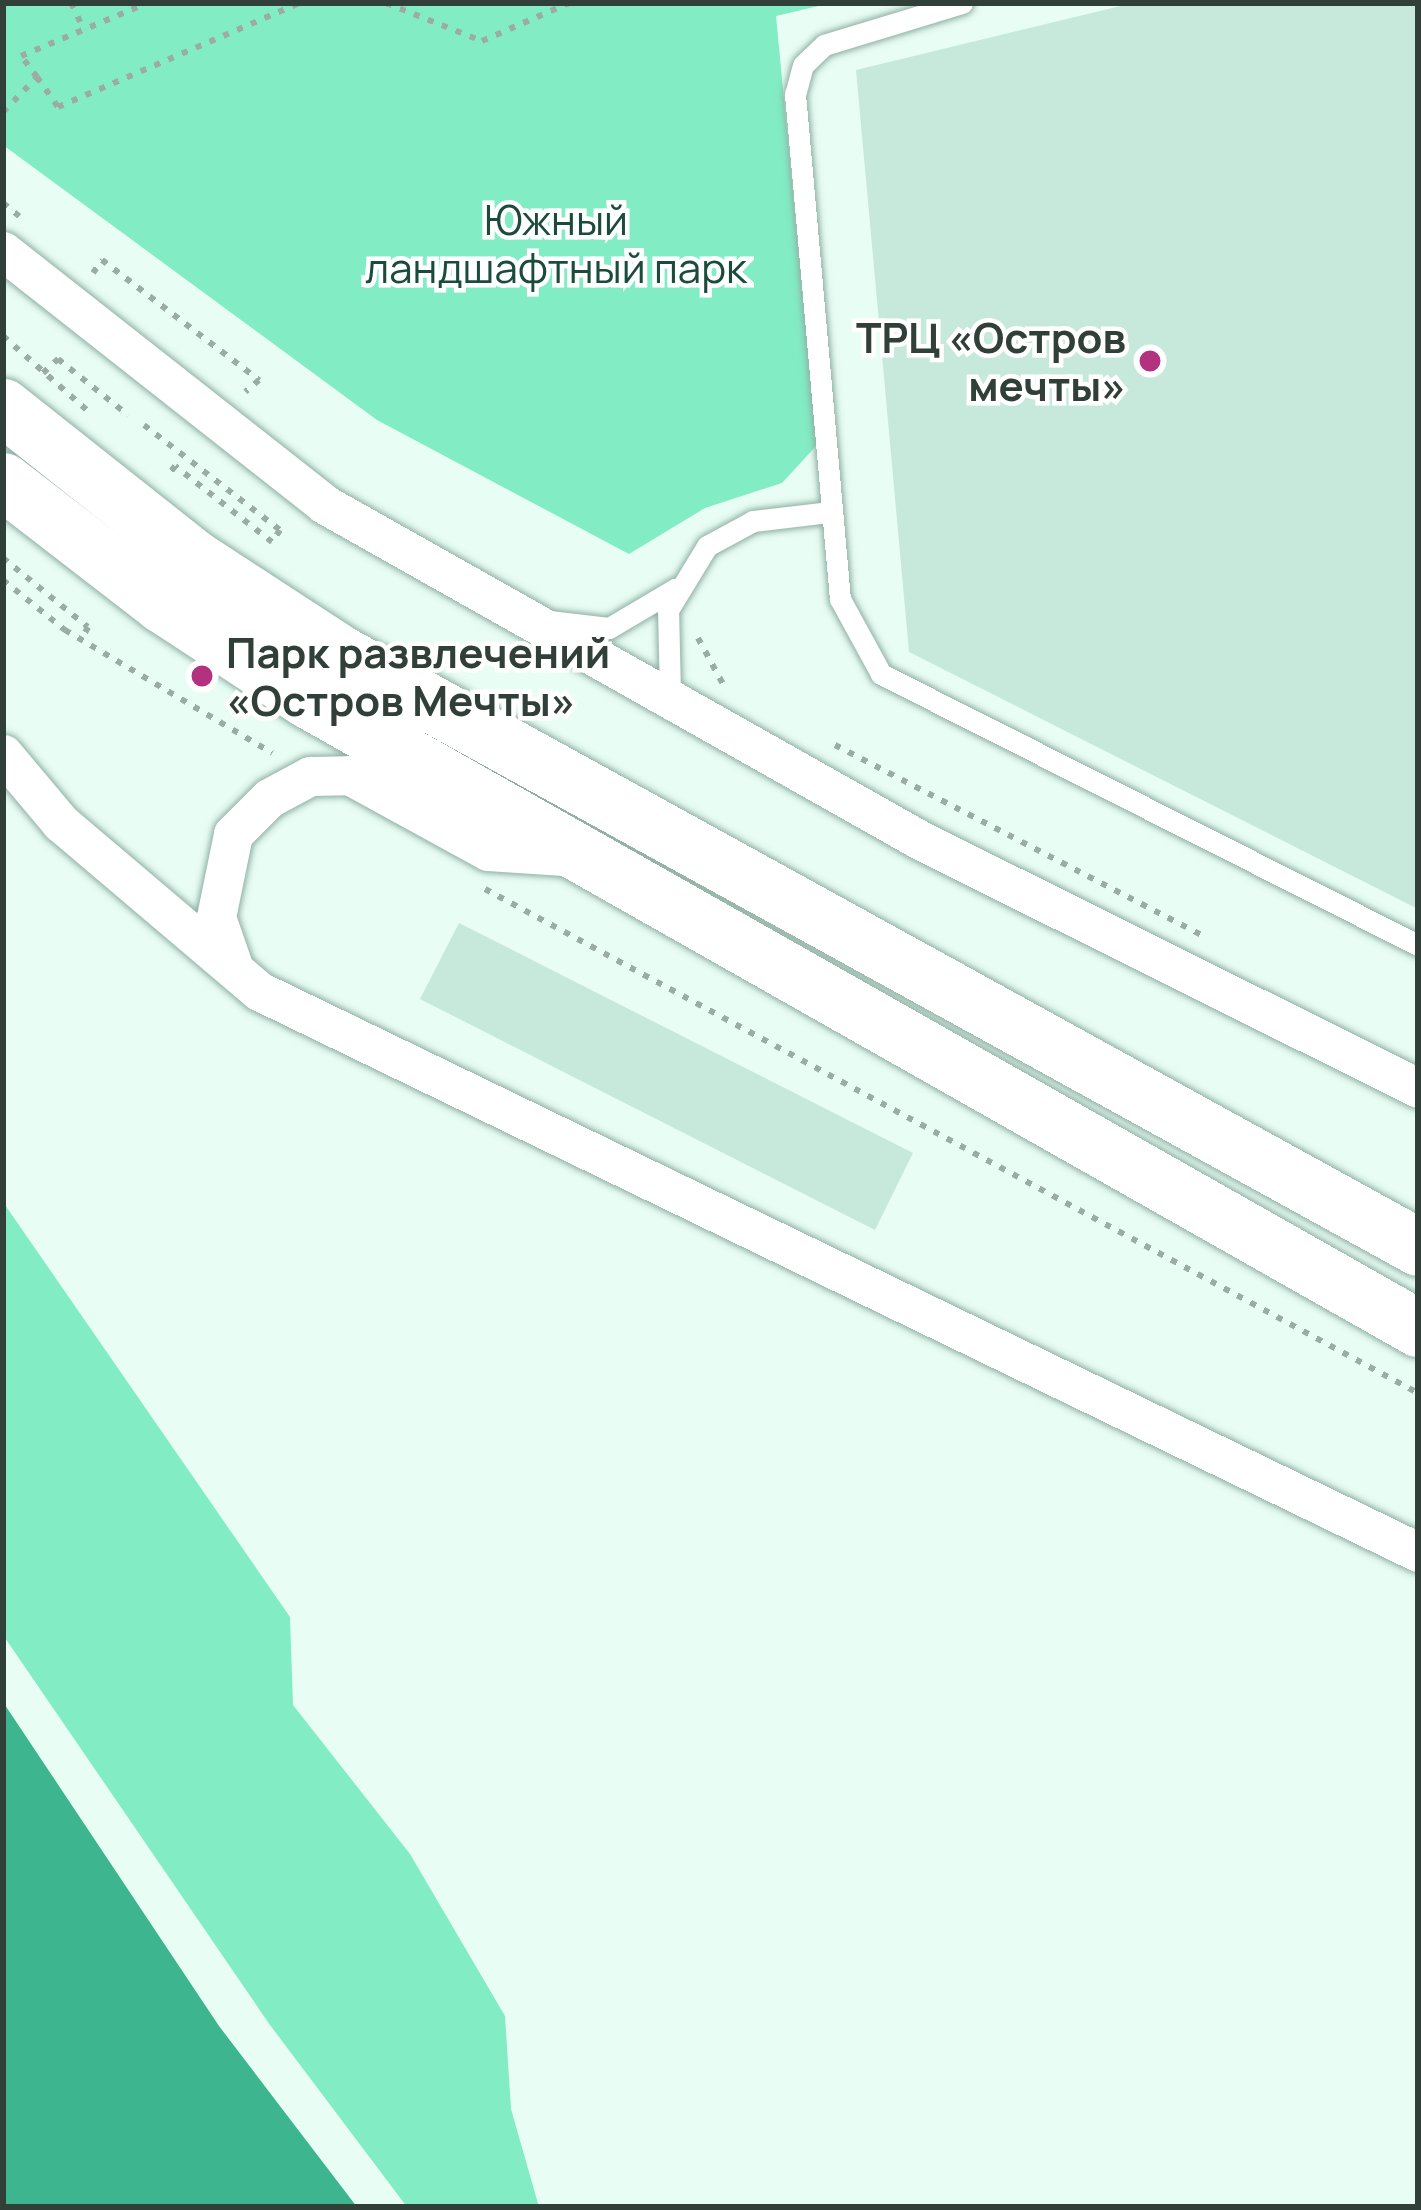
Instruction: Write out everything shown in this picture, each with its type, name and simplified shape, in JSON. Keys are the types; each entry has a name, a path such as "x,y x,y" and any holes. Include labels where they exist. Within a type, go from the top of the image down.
{"main road":[{"path":"23,390 195,559 339,653 1418,1247"},
{"path":"3,481 232,652 586,858 1418,1328"}],"street":[{"path":"3,251 324,504 920,840 1418,1088"},
{"path":"3,754 61,823 259,991 816,1266 1418,1552"},
{"path":"234,969 216,917 232,834 269,797 310,776 349,775 488,851 586,858"}],"lane":[{"path":"962,3 824,45 803,65 795,94 840,599 881,674 1418,944"},
{"path":"670,695 668,610 675,588 706,546 753,521 830,512"},
{"path":"533,619 609,628 675,588"}],"path":[{"path":"70,3 84,29"},
{"path":"147,3 21,56 58,107 300,3"},
{"path":"386,3 482,41 569,3"},
{"path":"3,112 37,77"},
{"path":"92,272 102,260 259,380 250,395 235,384"},
{"path":"23,390 58,359 128,415"},
{"path":"144,425 280,530 272,542 175,466 167,477"},
{"path":"3,559 88,627 81,640"},
{"path":"3,580 81,640 290,764"},
{"path":"688,621 722,683 741,693"},
{"path":"815,735 1210,939"},
{"path":"469,878 1418,1393"}],"green space":[{"name":"Южный ландшафтный парк","path":"3,3 831,3 776,16 817,445 782,483 705,508 629,554 377,420 3,145"},
{"path":"3,1202 290,1617 293,1705 410,1854 505,2016 511,2109 539,2207 407,2207 270,2025 3,1635"}],"shaded area":[{"path":"3,1702 219,2026 357,2207 3,2207"}],"building":[{"name":"ТРЦ «Остров мечты»","path":"1133,3 1418,3 1418,909 909,652 856,70"},
{"path":"459,923 913,1153 875,1230 420,999"}],"place":[{"name":"ТРЦ «Остров мечты»","path":"1150,361"},
{"name":"Парк развлечений «Остров Мечты»","path":"202,676"}]}
